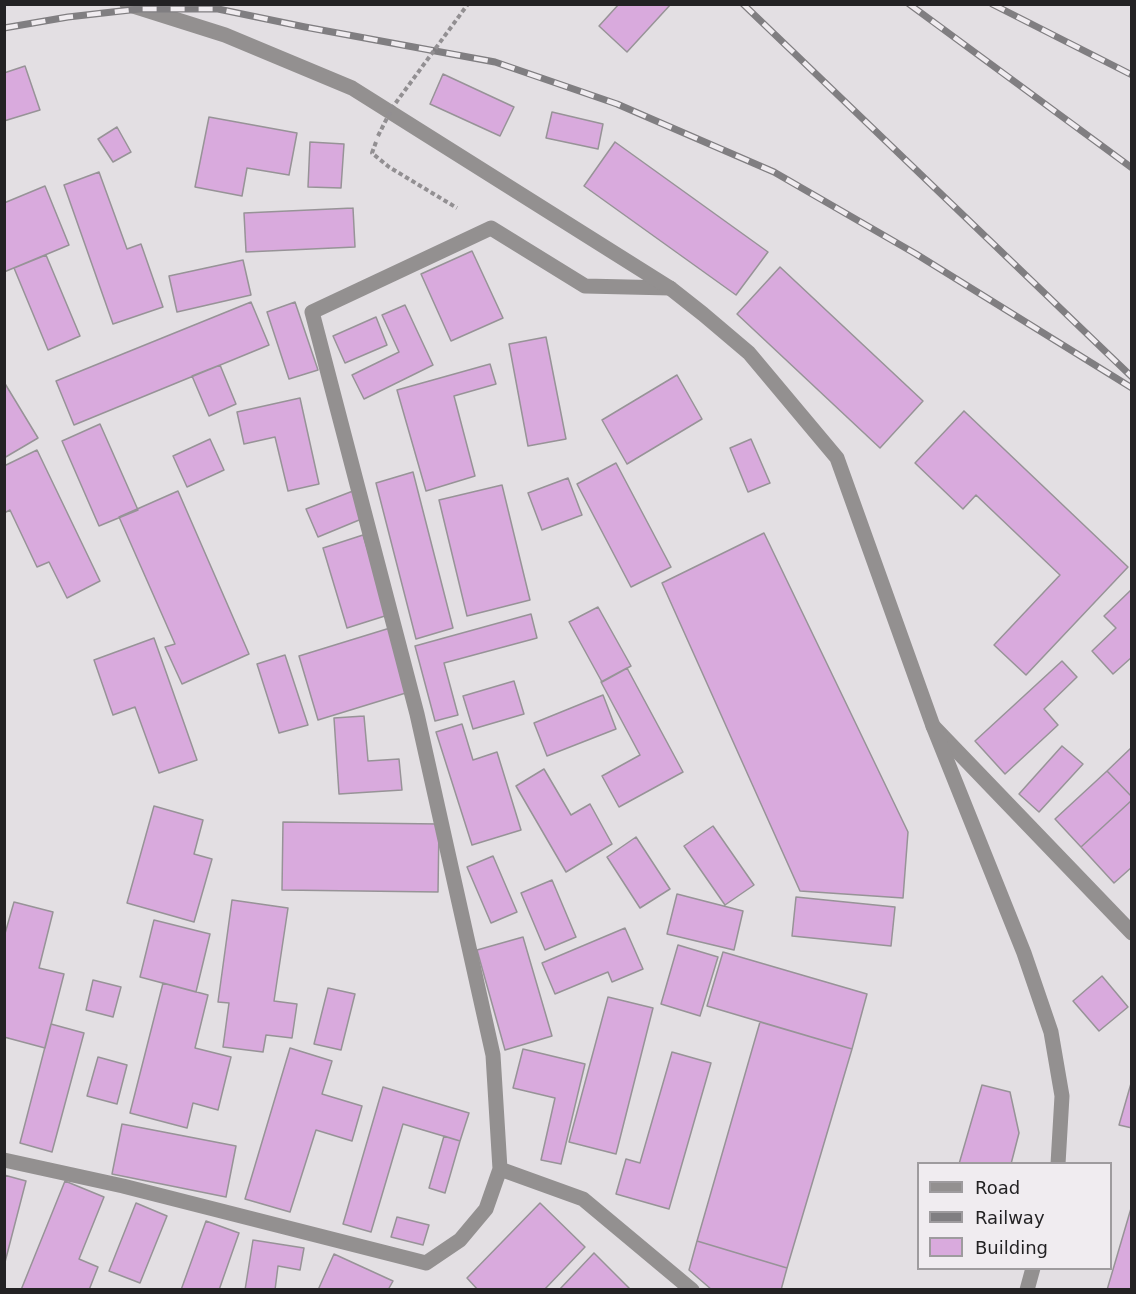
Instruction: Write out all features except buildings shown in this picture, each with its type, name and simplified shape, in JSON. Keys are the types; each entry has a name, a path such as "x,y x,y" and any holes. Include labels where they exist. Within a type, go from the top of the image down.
{"street":[{"path":"127,4 225,35 352,88 670,288 749,353 837,458 933,726 1024,952 1051,1032 1062,1096 1058,1162"},
{"path":"4,1160 123,1186 426,1263 460,1240 486,1209 500,1169 493,1055 417,714 312,312 491,228 585,286 670,288"},
{"path":"933,726 1131,933"},
{"path":"500,1169 583,1199 692,1290"},
{"path":"1027,1290 1033,1270"}],"path":[{"path":"468,4 392,108 372,153 388,167 491,228"}],"railway":[{"path":"743,4 1132,377"},
{"path":"909,4 1132,168"},
{"path":"992,4 1132,75"},
{"path":"4,28 68,17 139,9 218,9 495,62 617,104 774,172 916,254 1132,388"}]}
